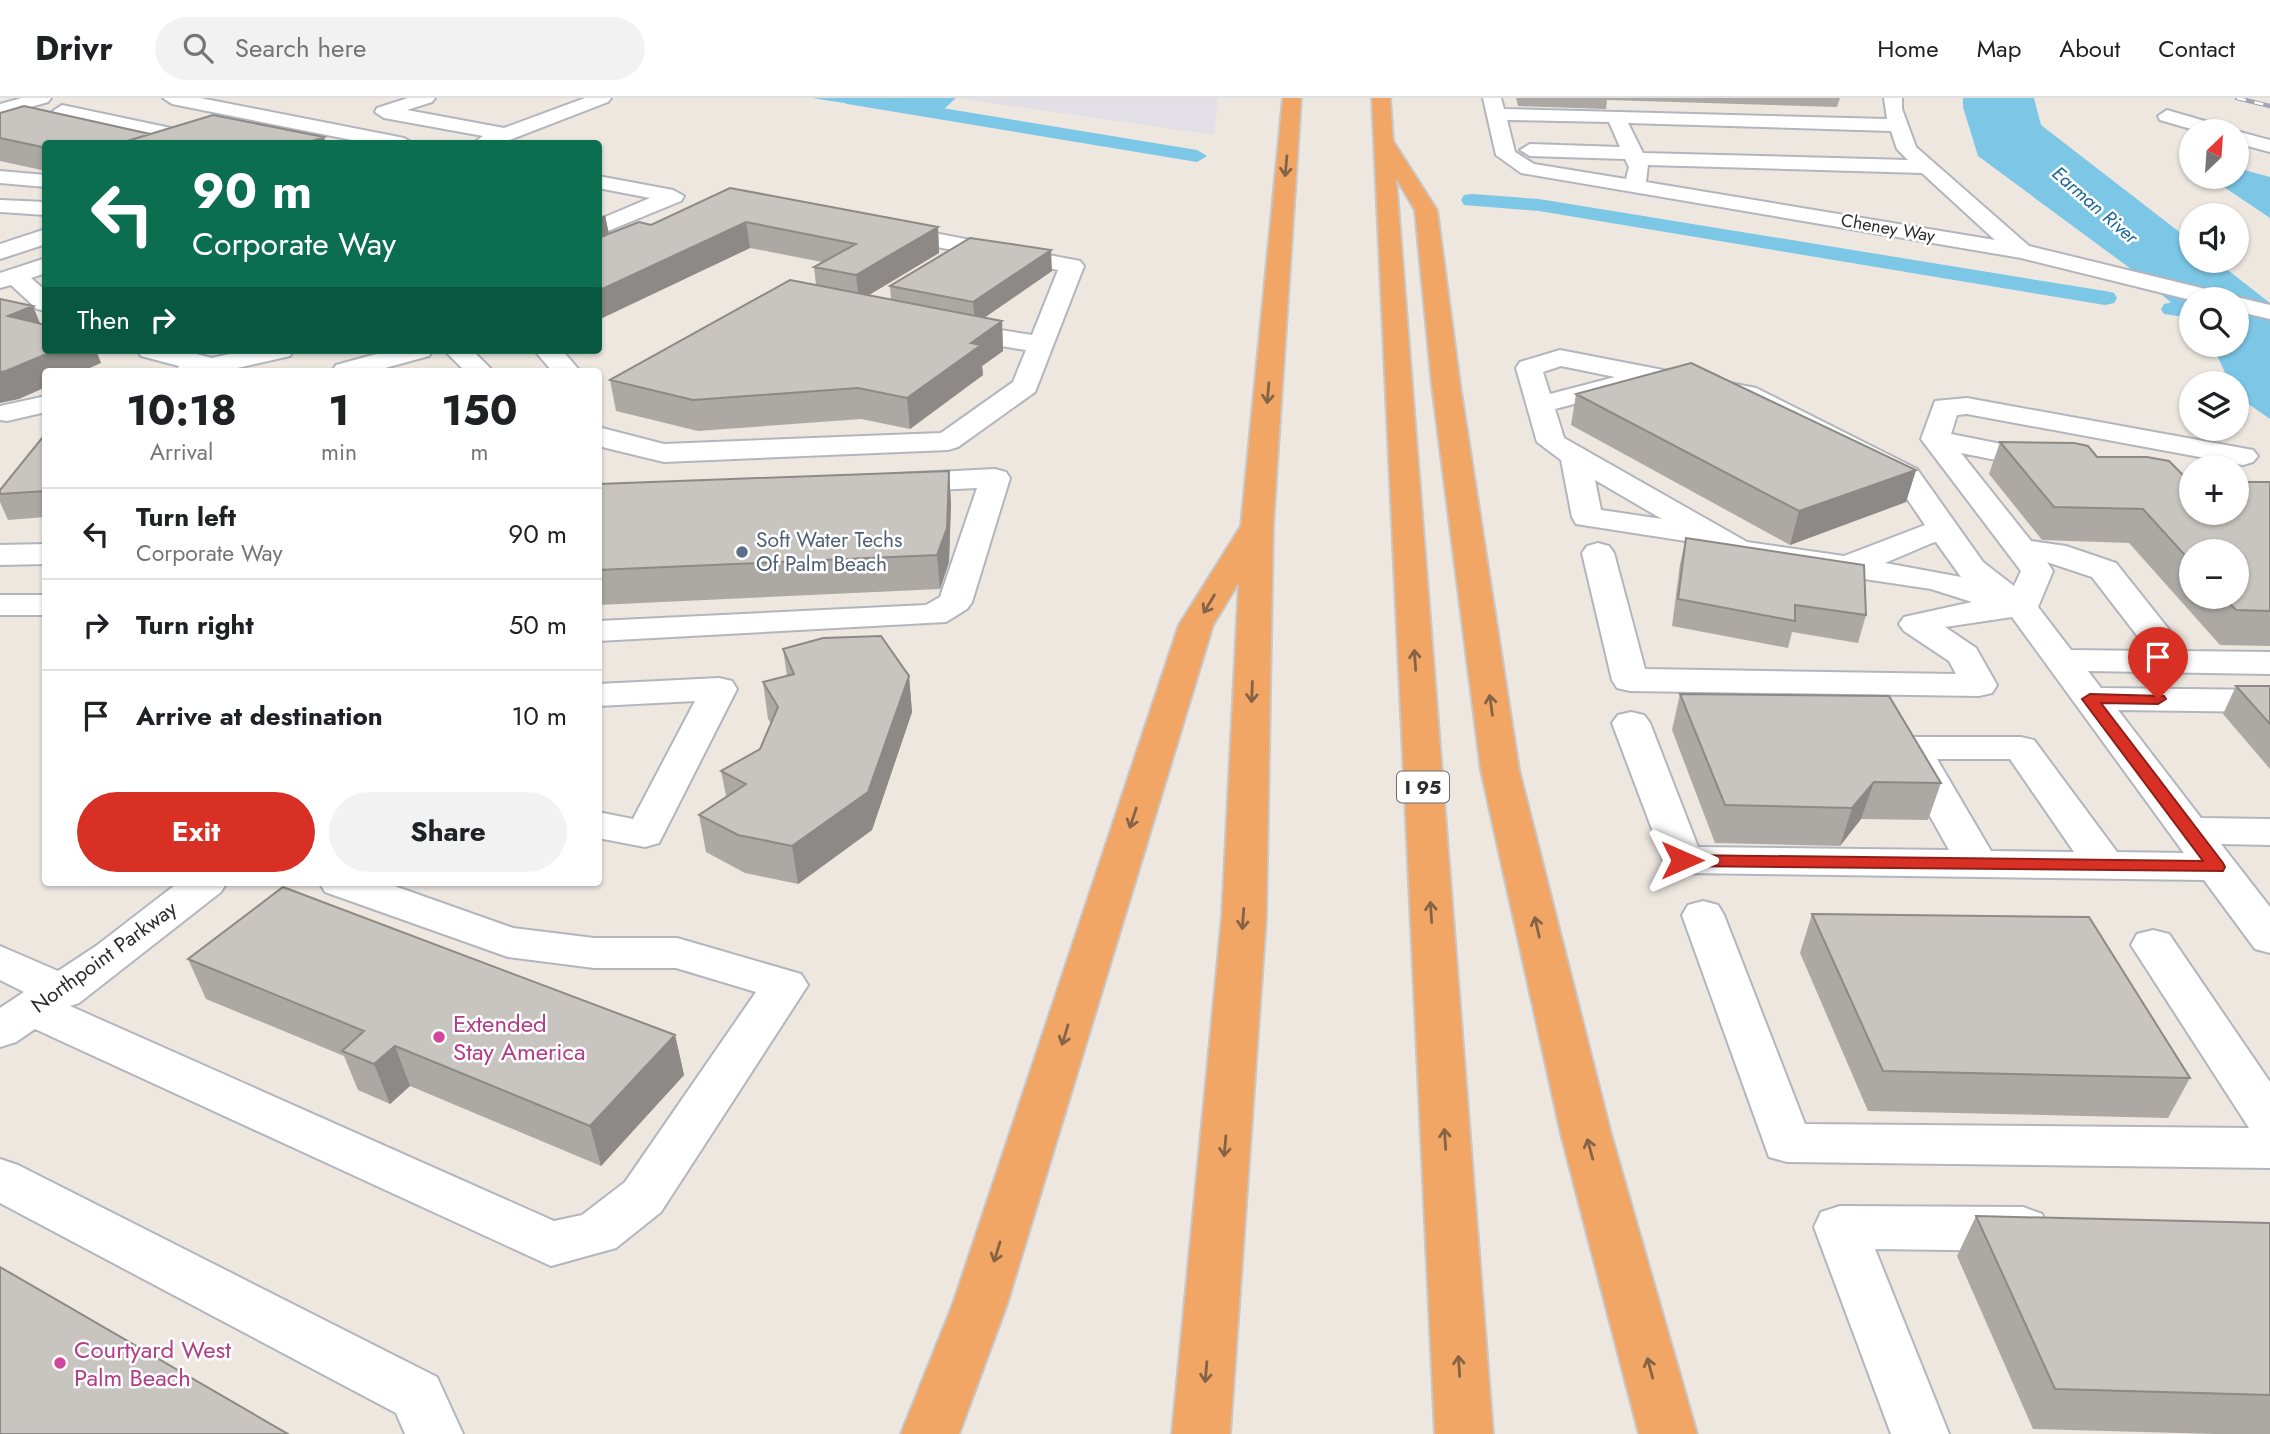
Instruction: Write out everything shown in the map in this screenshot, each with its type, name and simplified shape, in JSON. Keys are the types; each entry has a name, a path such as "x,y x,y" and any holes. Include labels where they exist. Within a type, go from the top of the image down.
{"highway":[{"path":"1201,1434 1244,917 1257,525 1292,98"},
{"name":"I 95","path":"1381,98 1464,1434"},
{"path":"1383,140 1426,210 1446,384 1500,770 1586,1134 1668,1434"},
{"path":"930,1434 981,1304 1196,625 1257,525"}],"street":[{"path":"0,110 42,98"},
{"path":"172,98 384,140"},
{"path":"384,112 426,98"},
{"path":"490,140 602,98"},
{"path":"1893,98 1907,149 2021,251"},
{"path":"0,128 96,101"},
{"path":"362,108 505,134"},
{"path":"61,111 185,137 257,115"},
{"path":"2166,116 2179,120"},
{"path":"1499,124 1628,141 1899,125"},
{"path":"1499,124 1628,141 1927,167"},
{"path":"1499,124 1514,162 1528,169"},
{"path":"225,125 298,140"},
{"path":"2249,140 2270,146"},
{"path":"1628,141 1639,167 1635,187"},
{"path":"1528,169 1515,175 1518,181 1997,255 2021,251"},
{"name":"Cheney Way","path":"1528,169 2021,251 2179,290"},
{"path":"0,177 41,181"},
{"path":"0,193 41,181"},
{"path":"602,182 673,196 602,226"},
{"path":"0,206 42,209"},
{"path":"602,438 664,453 948,441 1025,386 1072,266 864,226"},
{"path":"0,236 40,238"},
{"path":"0,252 40,238"},
{"path":"939,267 971,247"},
{"path":"7,279 42,266"},
{"path":"7,279 42,301"},
{"path":"2249,307 2270,312"},
{"path":"927,325 1001,340 1042,343"},
{"path":"161,354 201,368 263,354"},
{"path":"356,368 406,354"},
{"path":"462,354 478,368"},
{"path":"551,354 564,368"},
{"path":"1711,536 1587,517 1563,449 1540,405 1529,368 1560,358 1746,394 1906,475 1971,569 2021,607 2270,938"},
{"path":"1540,405 1651,374"},
{"path":"7,413 42,405"},
{"path":"1935,439 1945,407 1967,406 2237,455"},
{"path":"1935,439 2037,571 2021,607"},
{"path":"1935,439 2070,466"},
{"path":"1563,449 1738,550 1936,580 2021,607"},
{"path":"602,632 934,615 954,602 995,478 872,484"},
{"path":"1848,567 1924,535 1945,531"},
{"path":"2021,550 2055,553 2104,570 2175,661"},
{"path":"1598,553 1630,680 1979,685 1964,655 1916,624 1958,614 2021,607"},
{"path":"0,555 42,554"},
{"path":"0,605 42,605"},
{"path":"2061,660 2270,663"},
{"path":"602,695 719,689 645,834 602,826"},
{"path":"2090,699 2270,701"},
{"path":"1631,723 1682,860 2217,867"},
{"path":"1978,864 1911,748 2021,748 2105,865"},
{"path":"2190,831 2270,832"},
{"name":"Northpoint Parkway","path":"32,1010 112,957 201,886"},
{"path":"0,961 32,1010 551,1244 597,1233 643,1197 785,985 677,953 594,953 508,942 351,886"},
{"path":"1703,915 1787,1143 2270,1149"},
{"path":"2153,945 2270,1121"},
{"path":"0,1179 416,1395 434,1434"},
{"path":"1920,1434 1840,1227 2076,1230"}],"shaded area":[{"path":"956,98 1218,98 1214,135"}],"water":[{"path":"812,98 956,98 935,117"},
{"name":"Earman River","path":"1963,98 2034,98 2041,125 2179,232 2179,273 2231,273 2270,303 2270,419 2249,404 2249,371 2224,371 2218,357 2249,357 2249,287 2179,287 2179,309 2131,269 1978,156 1963,107"},
{"path":"2249,171 2270,177 2270,218 2227,189 2249,189"}],"building":[{"path":"24,106 150,134 130,140 42,140 42,147 0,138 0,113"},
{"path":"213,115 324,137 315,140 131,140"},
{"path":"730,188 938,227 856,275 814,267 856,244 746,222 602,289 602,236 639,222 651,225"},
{"path":"970,238 1051,250 973,302 890,286"},
{"path":"790,280 1002,321 971,343 981,345 907,398 858,388 693,400 610,380"},
{"path":"0,299 33,306 8,316 42,324 42,354 46,354 0,372"},
{"path":"1691,363 1916,470 1799,511 1576,394"},
{"path":"42,438 42,491 0,494 0,490"},
{"path":"2000,442 2074,443 2088,446 2097,457 2147,457 2169,461 2179,471 2179,525 2249,525 2249,482 2270,482 2270,611 2235,609 2249,609 2249,539 2179,539 2179,549 2143,509 2054,507"},
{"path":"949,471 947,528 937,555 602,570 602,484"},
{"path":"1686,538 1864,565 1866,615 1795,605 1795,621 1678,599"},
{"path":"881,636 909,676 868,792 792,846 738,835 699,815 746,784 721,771 760,749 778,707 763,682 794,674 783,649 823,638"},
{"path":"2236,686 2270,686 2270,724"},
{"path":"1680,694 1889,696 1941,783 1874,782 1852,808 1725,805"},
{"path":"283,887 675,1035 590,1126 395,1046 374,1064 342,1051 364,1031 188,959"},
{"path":"1812,914 2089,917 2190,1078 1883,1071"},
{"path":"1976,1216 2270,1223 2270,1395 2055,1389"},
{"name":"Courtyard West Palm Beach","path":"0,1267 288,1434 0,1434"}],"waterway":[{"path":"847,98 1197,156"},
{"path":"1472,200 1539,205 2105,298"},
{"path":"2173,309 2179,310"}],"railway":[{"path":"2237,98 2270,106"}],"place":[{"name":"Soft Water Techs Of Palm Beach","path":"742,552"},
{"name":"Extended Stay America","path":"439,1037"},
{"name":"Courtyard West Palm Beach","path":"60,1363"}],"route":[{"path":"1682,860 2217,867 2090,699 2158,699"}]}
